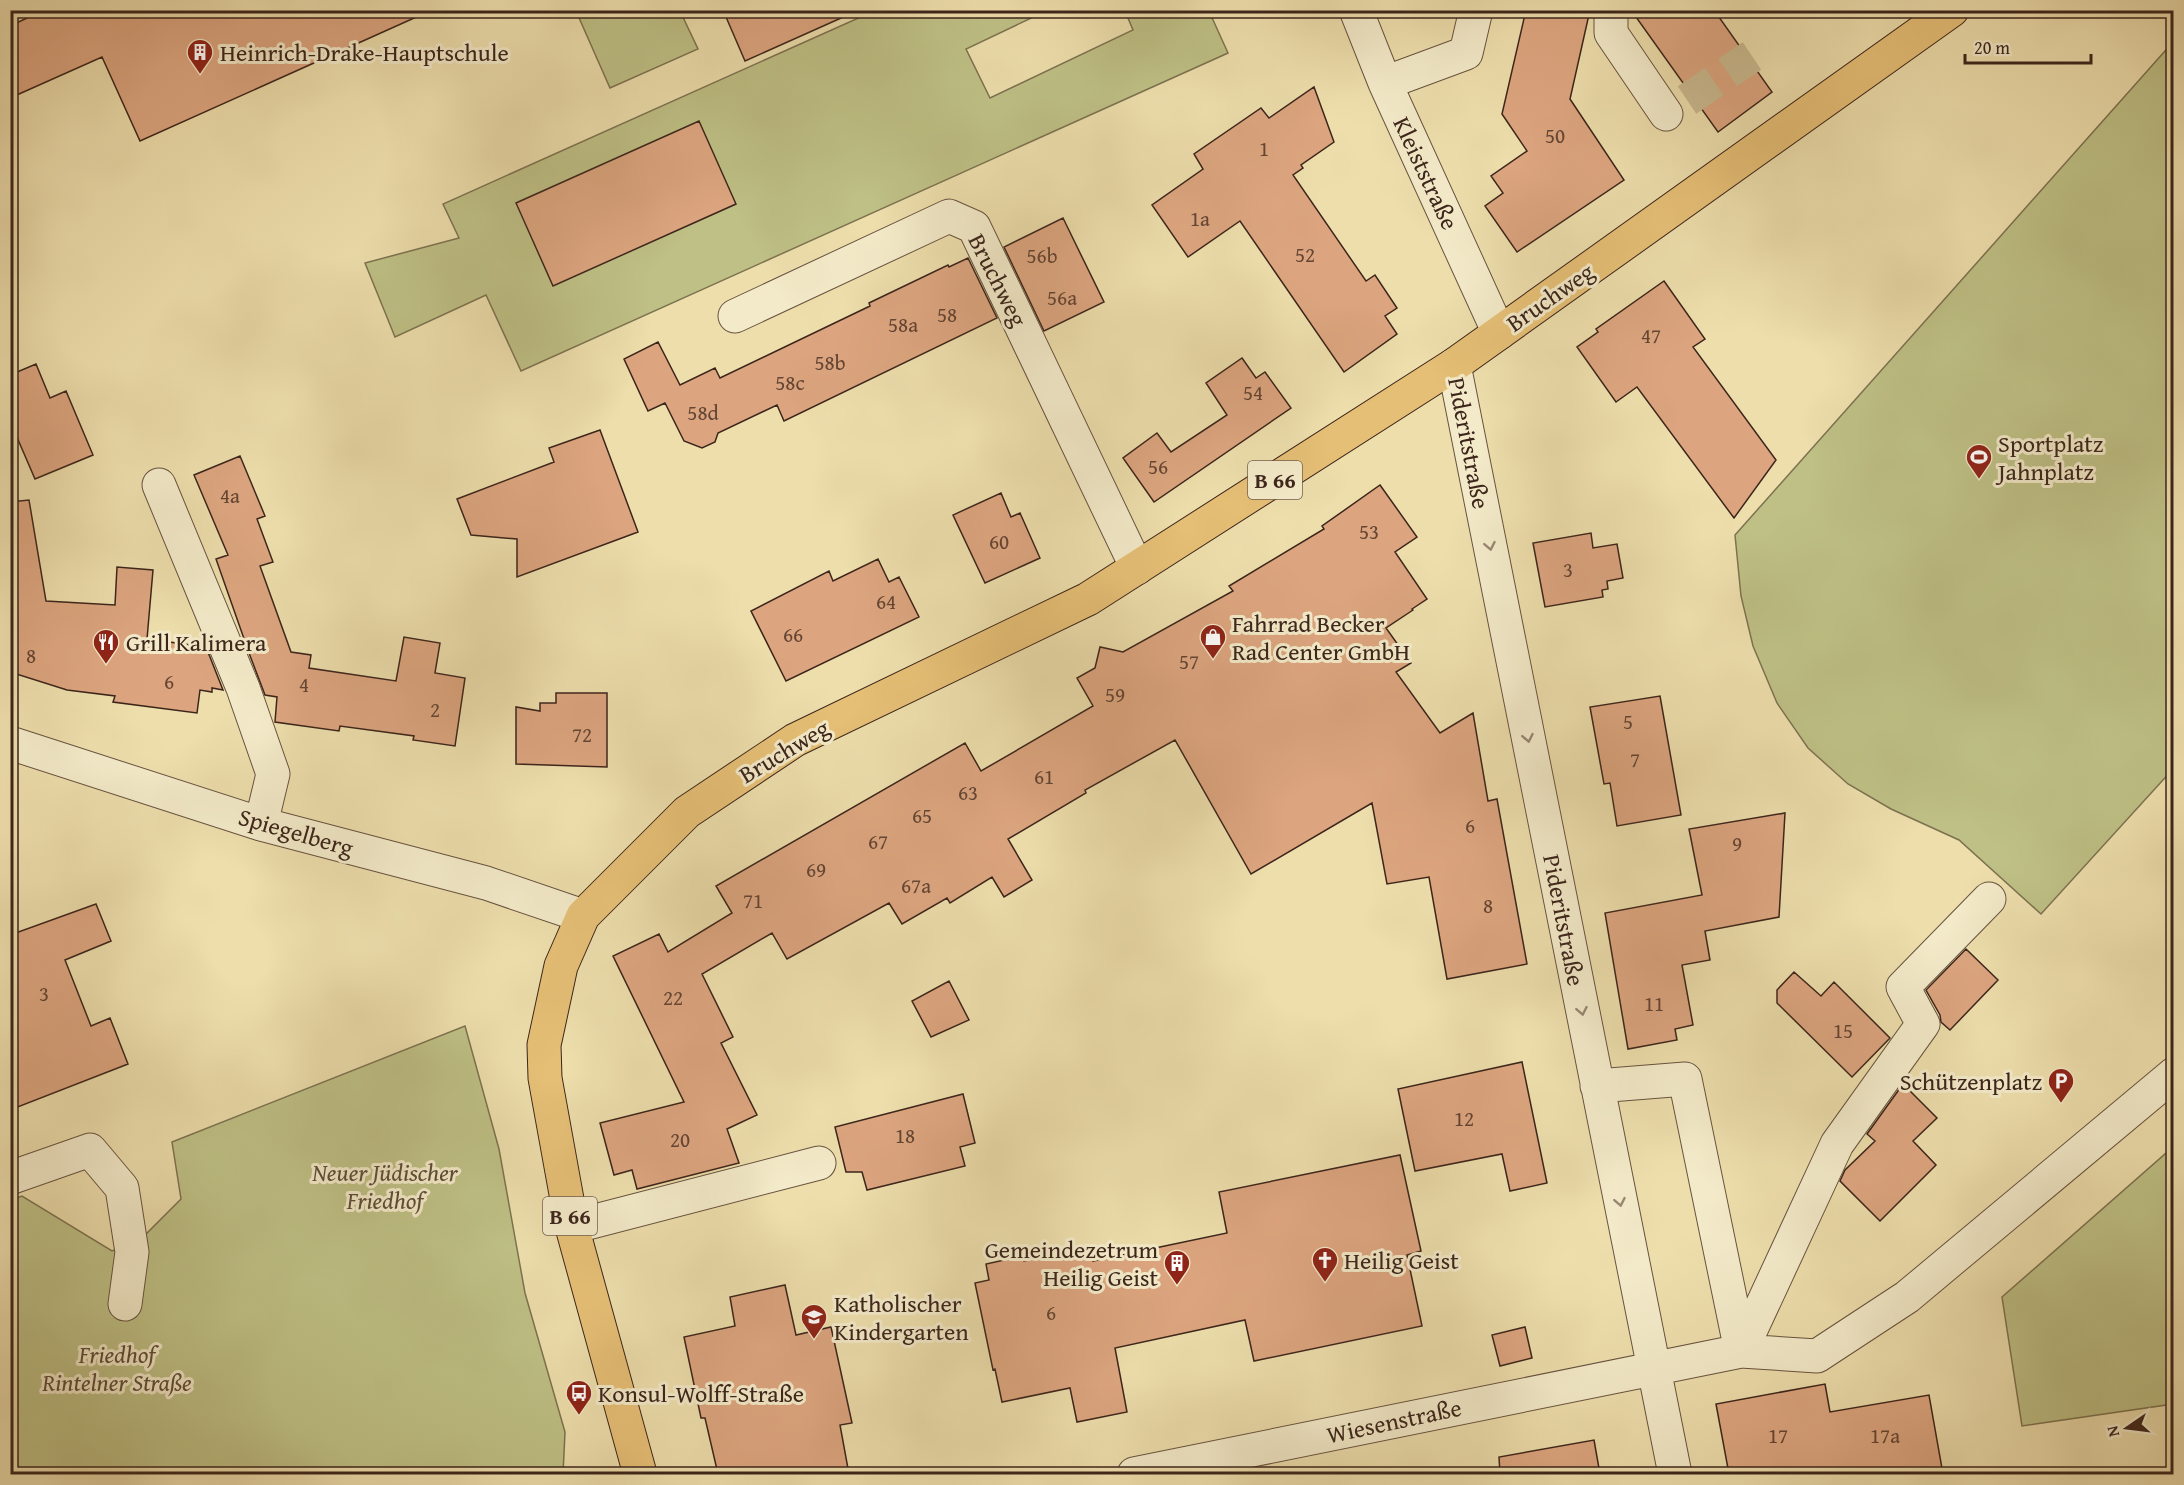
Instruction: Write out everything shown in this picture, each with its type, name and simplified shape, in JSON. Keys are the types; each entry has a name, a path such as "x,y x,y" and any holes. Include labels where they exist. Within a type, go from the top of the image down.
{"main road":[{"name":"Bruchweg","path":"572,1227 545,1078 544,1045 561,966 582,916 687,812 795,740 1088,599 1137,568 1454,365 1952,10"},
{"name":"B 66","path":"572,1227 640,1474"}],"street":[{"name":"Kleiststraße","path":"1356,10 1385,83 1499,333"},
{"path":"1385,83 1466,53 1476,10"},
{"path":"1611,10 1611,33 1666,114"},
{"name":"Bruchweg","path":"735,316 949,216 974,228 1137,568"},
{"name":"Pideritstraße","path":"1454,365 1675,1474"},
{"path":"159,485 243,688 273,774 261,824"},
{"name":"Spiegelberg","path":"10,742 261,824 486,883 582,916"},
{"path":"1741,1351 1837,1144 1923,1024 1904,987 1989,899"},
{"name":"Wiesenstraße","path":"1134,1474 1741,1351 1816,1356 1907,1297 2174,1074"},
{"path":"1597,1086 1685,1079 1741,1351"},
{"path":"10,1178 90,1150 122,1188 132,1252 124,1304"},
{"path":"572,1227 819,1163"}],"green space":[{"path":"576,11 680,11 698,49 610,88"},
{"path":"874,11 1046,11 966,49 990,98 1133,30 1125,11 1209,11 1228,53 521,371 486,295 395,337 365,263 459,238 443,204"},
{"name":"Sportplatz Jahnplatz","path":"2173,42 2173,769 2041,914 1959,840 1891,809 1848,784 1808,748 1777,703 1753,646 1741,596 1735,535"},
{"path":"465,1026 499,1149 525,1293 565,1432 563,1474 11,1474 11,1200 22,1196 112,1251 140,1240 181,1199 172,1142"},
{"path":"2173,1147 2173,1404 2022,1426 2002,1297"}],"building":[{"name":"Heinrich-Drake-Hauptschule","path":"44,10 432,10 140,141 102,57 10,98 10,26"},
{"path":"723,10 859,10 745,61"},
{"path":"1526,10 1590,10 1570,99 1624,180 1517,252 1485,206 1503,193 1491,176 1527,151 1502,114"},
{"path":"1631,10 1714,10 1772,92 1718,132"},
{"path":"1314,87 1334,142 1301,165 1303,168 1293,175 1366,281 1375,275 1397,308 1385,316 1397,334 1344,372 1240,221 1188,257 1152,205 1203,169 1194,154 1261,108 1269,118"},
{"path":"699,121 736,204 553,286 516,203"},
{"path":"1063,218 1104,302 1044,331 1004,247"},
{"path":"968,258 997,318 784,421 777,405 718,433 715,442 702,448 684,441 665,403 648,411 624,359 658,342 680,385 715,368 720,378 870,306 869,303 948,265 949,267"},
{"path":"1664,281 1705,339 1693,347 1776,460 1734,518 1637,387 1616,402 1577,347 1598,332 1596,329"},
{"path":"1242,358 1256,378 1265,372 1291,408 1154,502 1123,458 1157,433 1171,452 1227,415 1206,383"},
{"path":"36,364 50,398 66,391 93,455 35,479 10,421 10,375"},
{"path":"600,430 638,532 517,577 517,539 471,535 457,499 554,462 549,448"},
{"path":"240,456 265,516 257,519 273,562 260,566 291,652 311,655 309,668 396,681 404,637 440,643 435,673 465,678 455,746 413,740 414,736 340,726 339,731 275,722 277,697 265,695 249,653 216,559 228,555 194,475"},
{"path":"1380,485 1417,537 1395,552 1427,599 1386,628 1411,663 1396,672 1440,733 1473,713 1488,801 1497,799 1527,964 1447,979 1429,877 1387,884 1372,803 1251,874 1175,740 1085,790 1086,793 1008,839 1032,880 1004,897 992,877 950,903 947,898 902,924 889,903 787,959 772,933 702,974 733,1037 721,1043 757,1115 727,1129 739,1163 637,1189 632,1170 614,1175 600,1123 684,1102 613,956 659,934 668,952 732,913 716,886 965,743 981,771 1093,706 1077,678 1095,668 1100,647 1123,652 1233,591 1229,586 1324,529 1322,526"},
{"path":"1001,493 1011,517 1020,513 1040,558 985,583 953,515"},
{"path":"29,500 46,601 115,605 117,567 153,570 147,639 206,647 223,690 212,688 212,692 200,690 197,713 113,702 115,696 67,690 10,672 10,502"},
{"path":"1591,533 1593,548 1617,544 1623,578 1607,581 1608,589 1602,590 1603,597 1545,607 1533,543"},
{"path":"878,559 889,582 899,577 919,617 786,681 751,611 829,571 833,581"},
{"path":"556,693 607,693 607,767 516,764 516,707 540,711 540,703 556,703"},
{"path":"1660,696 1681,815 1617,826 1610,783 1604,784 1590,707"},
{"path":"1785,813 1779,917 1705,931 1710,960 1682,965 1693,1025 1675,1029 1677,1040 1628,1049 1605,913 1702,895 1689,829"},
{"path":"96,904 111,941 65,960 91,1026 110,1018 128,1064 10,1110 10,935"},
{"path":"1966,949 1998,980 1950,1030 1941,1022 1940,1015 1926,990"},
{"path":"1794,972 1821,996 1834,982 1890,1038 1852,1077 1777,1003 1777,990"},
{"path":"949,981 969,1020 931,1037 912,1001"},
{"path":"1522,1062 1547,1183 1510,1191 1502,1154 1415,1171 1398,1089"},
{"path":"1903,1084 1937,1118 1913,1141 1936,1165 1880,1221 1840,1181 1845,1170 1875,1141 1867,1134"},
{"path":"963,1094 975,1143 960,1147 965,1166 867,1190 862,1172 846,1172 835,1127"},
{"path":"1400,1155 1421,1251 1407,1255 1422,1326 1254,1361 1245,1320 1115,1348 1127,1412 1077,1422 1070,1388 1002,1402 975,1283 989,1280 986,1264 1023,1256 1024,1261 1057,1255 1058,1259 1092,1252 1093,1261 1227,1233 1219,1192"},
{"path":"785,1285 796,1335 831,1327 852,1423 840,1425 849,1474 718,1474 705,1418 701,1418 684,1337 735,1326 730,1297"},
{"name":"Heilig Geist","path":"1525,1327 1532,1358 1500,1366 1492,1335"},
{"path":"1825,1384 1830,1412 1929,1395 1943,1474 1729,1474 1716,1404"},
{"path":"1594,1440 1600,1474 1500,1474 1499,1457"}],"tunnel":[{"path":"1687,100 1752,56"}],"place":[{"name":"Heinrich-Drake-Hauptschule","path":"200,75"},
{"name":"Sportplatz Jahnplatz","path":"1979,480"},
{"name":"Fahrrad Becker Rad Center GmbH","path":"1213,660"},
{"name":"Grill Kalimera","path":"106,665"},
{"name":"Schützenplatz","path":"2061,1104"},
{"name":"Heilig Geist","path":"1325,1283"},
{"name":"Gemeindezetrum Heilig Geist","path":"1177,1286"},
{"name":"Katholischer Kindergarten","path":"814,1340"},
{"name":"Konsul-Wolff-Straße","path":"579,1416"}],"park label":[{"name":"Neuer Jüdischer Friedhof","path":"385,1186"},
{"name":"Friedhof Rintelner Straße","path":"117,1368"}]}
